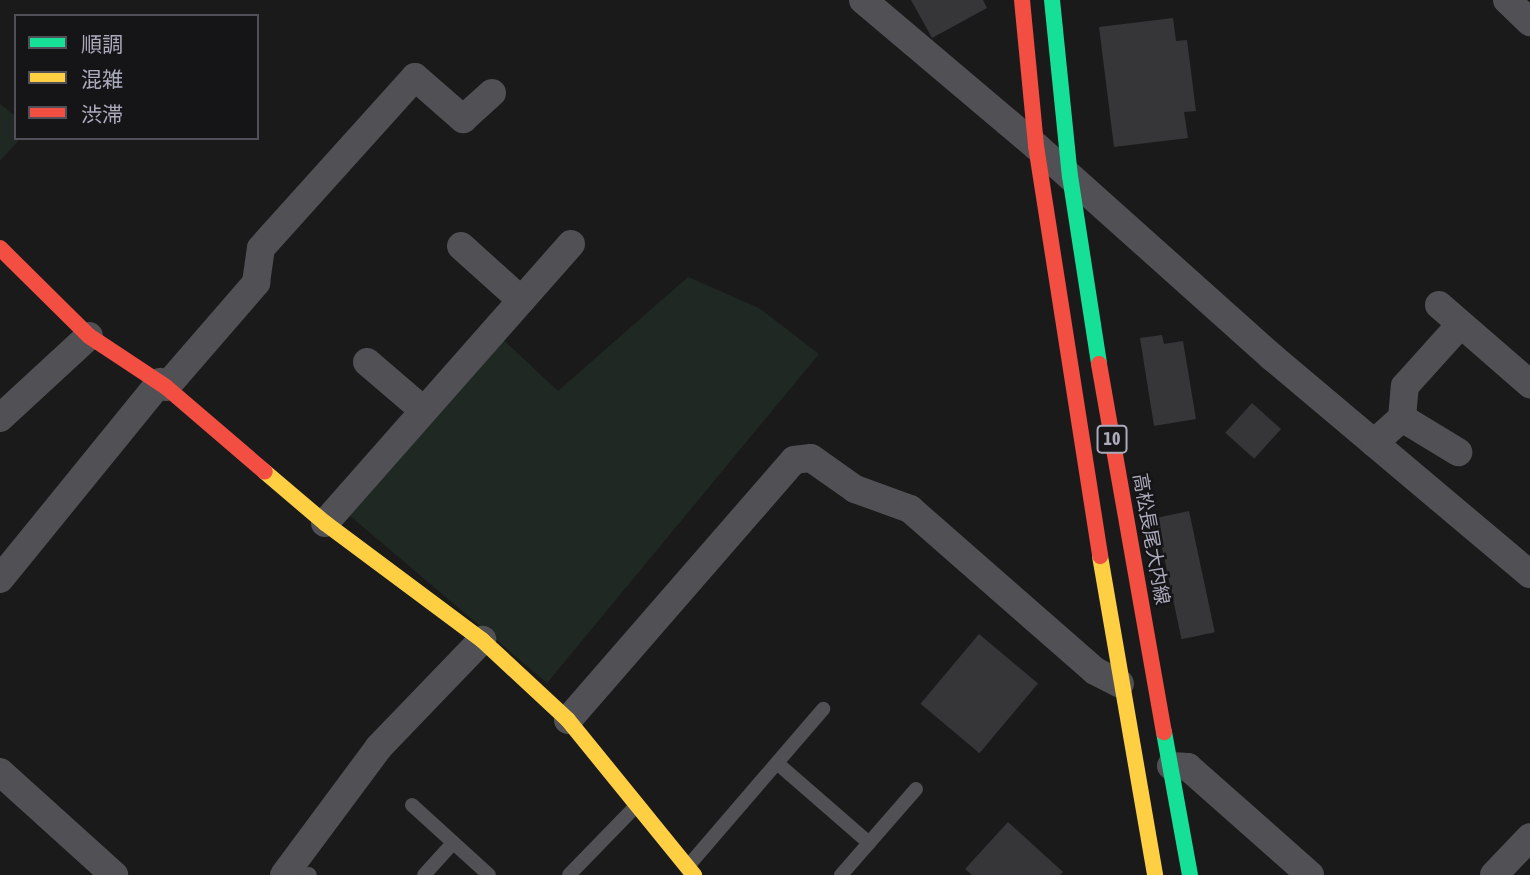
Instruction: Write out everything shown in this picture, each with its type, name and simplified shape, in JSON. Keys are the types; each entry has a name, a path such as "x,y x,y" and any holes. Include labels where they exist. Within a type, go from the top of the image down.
{"main road":[{"name":"10","path":"1021,0 1036,146 1120,684 1155,875"},
{"name":"高松長尾大内線","path":"1052,0 1070,176 1190,875"},
{"path":"0,248 89,336 163,385 325,523 482,640 568,720 690,871"}],"street":[{"path":"863,0 1036,146 1374,443 1530,574"},
{"path":"1507,0 1530,22"},
{"path":"0,579 163,385 256,283 261,248 415,77 463,119 492,93"},
{"path":"325,523 571,244"},
{"path":"461,246 521,300"},
{"path":"1439,305 1530,384"},
{"path":"1374,443 1402,418 1405,386 1460,324"},
{"path":"0,418 89,336"},
{"path":"367,362 423,410"},
{"path":"1402,418 1458,452"},
{"path":"568,720 794,460 811,458 855,489 910,509 1095,671 1120,684"},
{"path":"301,875 379,747 482,640"},
{"path":"1171,766 1188,767 1310,875"},
{"path":"0,772 114,875"},
{"path":"1494,875 1530,837"}],"lane":[{"path":"690,871 823,709"},
{"path":"777,763 869,843"},
{"path":"841,875 916,789"},
{"path":"569,875 638,804"},
{"path":"412,805 489,875"},
{"path":"424,875 453,844"}],"shaded area":[{"path":"0,104 14,115 14,140 19,140 0,161"},
{"path":"688,277 759,308 819,354 547,683 343,510 496,333 558,391"}],"building":[{"path":"911,0 983,0 987,8 932,38"},
{"path":"1173,18 1176,41 1187,40 1196,111 1184,112 1188,138 1114,147 1099,27"},
{"path":"1162,335 1164,344 1183,341 1196,419 1154,426 1140,338"},
{"path":"1252,403 1281,429 1254,459 1225,433"},
{"path":"1189,511 1215,632 1182,639 1156,518"},
{"path":"979,634 1038,683 979,753 921,704"},
{"path":"1008,822 1063,872 1060,875 972,875 965,869"}],"traffic: fast":[{"path":"1052,0 1070,176 1099,364"},
{"path":"1164,732 1190,875"}],"traffic: slow":[{"path":"265,472 325,523 482,640 568,720 694,875"},
{"path":"1100,556 1155,875"}],"traffic: jam":[{"path":"1022,0 1036,146 1100,556"},
{"path":"0,248 89,336 166,387 265,472"},
{"path":"1099,364 1164,732"}]}
